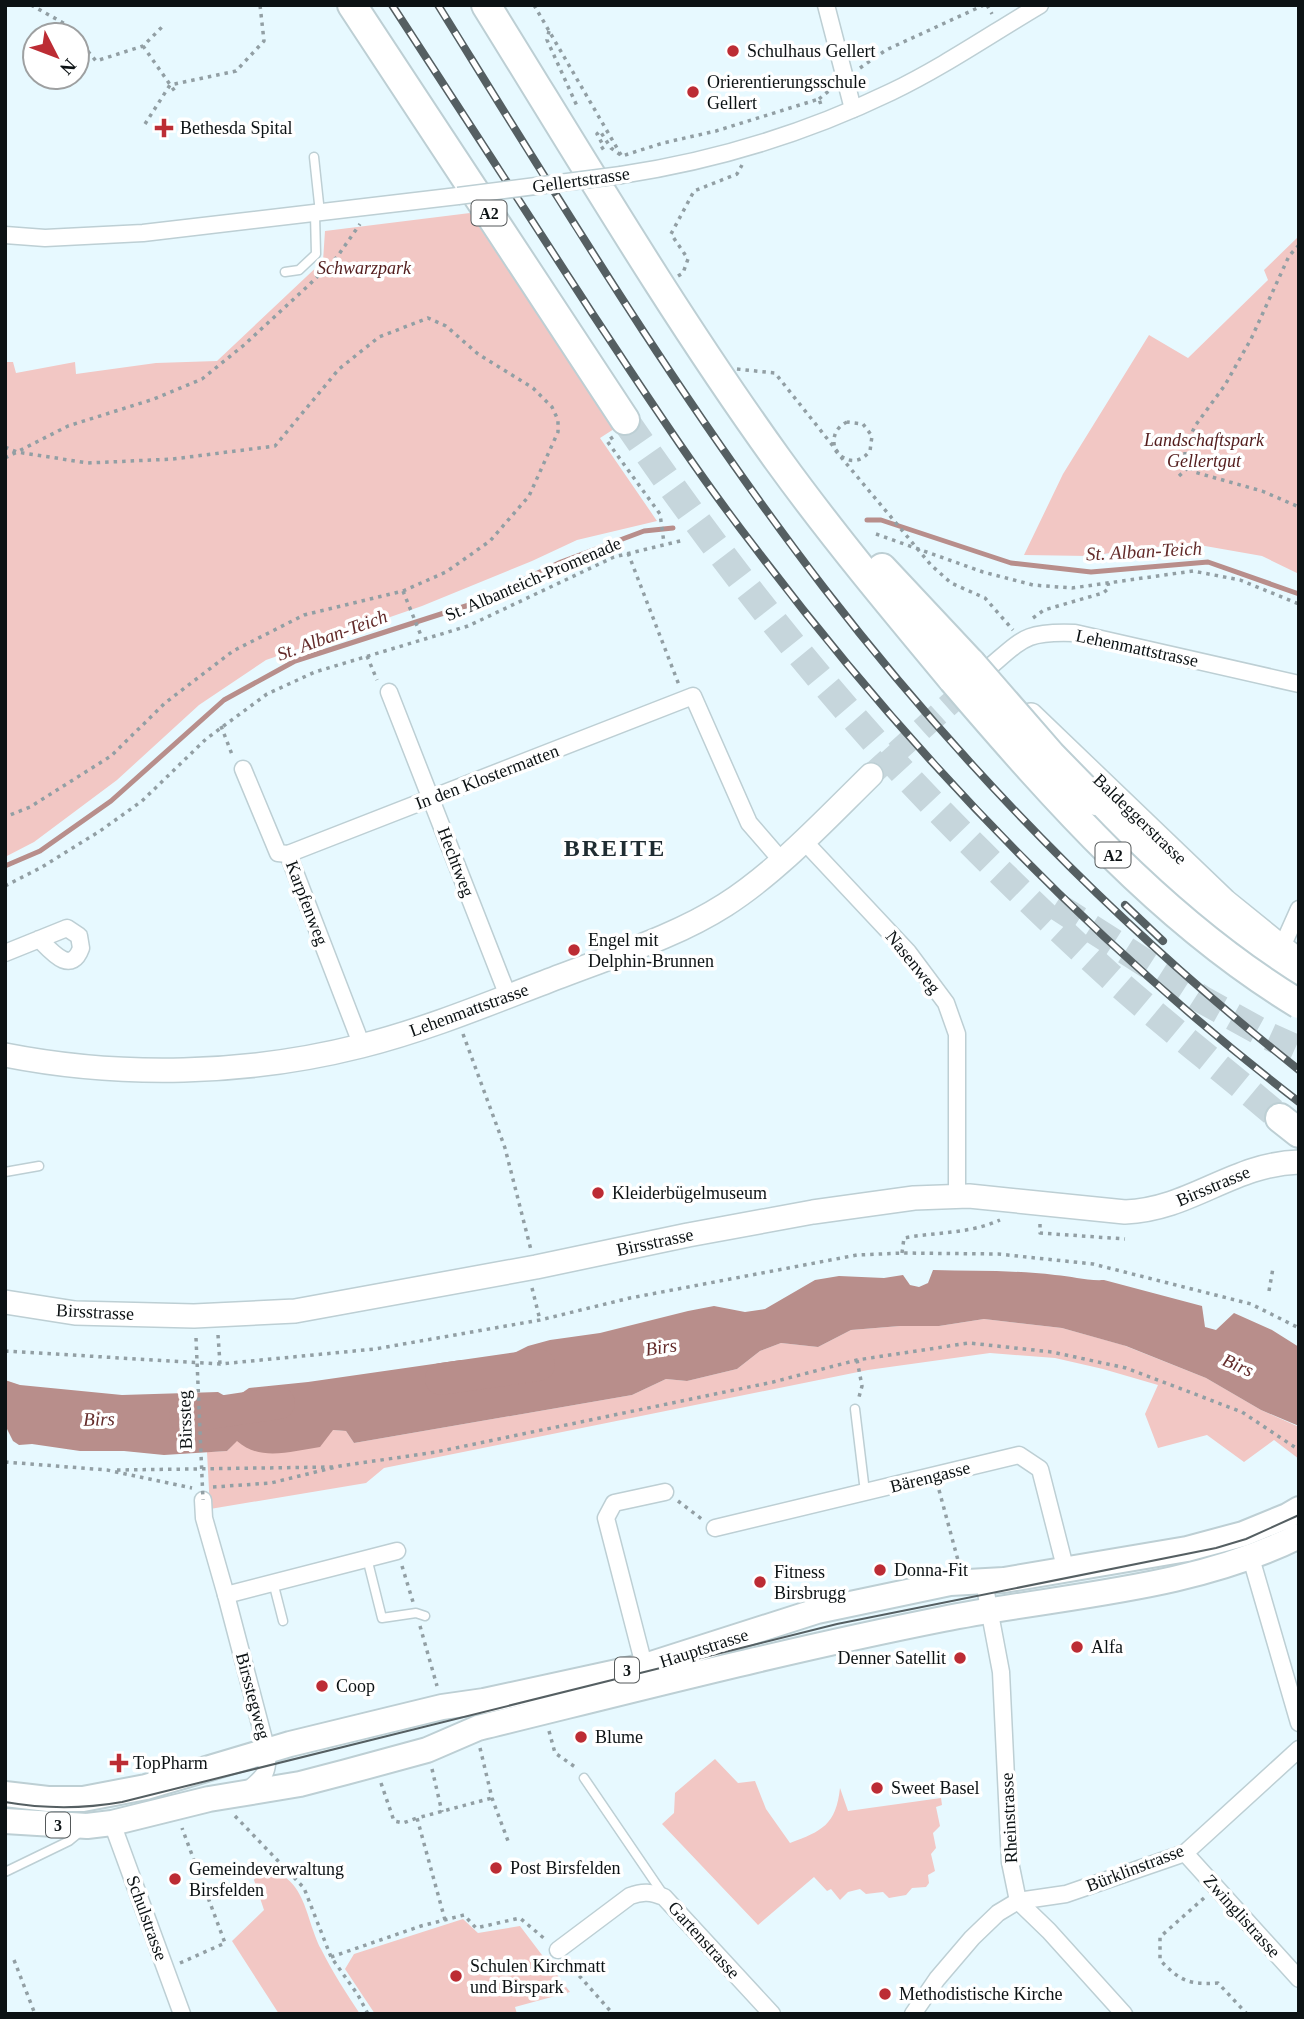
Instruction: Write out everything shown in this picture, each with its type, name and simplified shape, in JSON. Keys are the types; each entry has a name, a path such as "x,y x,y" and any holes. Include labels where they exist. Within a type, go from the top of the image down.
{"highway":[{"name":"A2","path":"352,5 620,428"},
{"name":"A2","path":"486,5 665,275 728,388 779,461 854,559 970,671 1055,795 1161,900 1233,960 1299,1004"},
{"path":"970,671 1096,801 1239,934 1299,984"}],"main road":[{"name":"Hauptstrasse","path":"112,1822 217,1797 300,1784 426,1750 478,1728 544,1712 647,1676 817,1611 950,1583 1066,1570 1187,1549 1243,1534 1299,1509"},
{"name":"Hauptstrasse","path":"108,1795 442,1707 647,1676 1193,1575 1251,1558 1299,1536"},
{"name":"3","path":"5,1794 48,1799 83,1799 108,1795"},
{"path":"108,1795 112,1822"},
{"name":"3","path":"5,1821 87,1826 112,1822"}],"street":[{"path":"826,5 853,109"},
{"name":"Gellertstrasse","path":"5,235 45,238 143,233 458,197 623,175 695,161 752,146 853,109 902,86 1040,5"},
{"name":"Lehenmattstrasse","path":"970,671 1022,640 1044,632 1065,633 1299,684"},
{"name":"Baldeggerstrasse","path":"970,671 1225,901 1291,954"},
{"name":"Hechtweg","path":"389,692 508,996"},
{"path":"689,698 749,823 781,860"},
{"name":"In den Klostermatten","path":"288,854 689,698"},
{"name":"Karpfenweg","path":"243,769 278,853 288,854 362,1046"},
{"name":"Lehenmattstrasse","path":"5,1055 105,1068 171,1070 279,1063 362,1046 455,1016 657,939 726,905 781,860 871,775"},
{"name":"Nasenweg","path":"803,840 908,952 946,1003 957,1034 957,1196"},
{"path":"1291,954 1299,909"},
{"path":"5,953 39,939"},
{"name":"Birsstrasse","path":"5,1302 75,1313 194,1316 295,1311 813,1212 914,1198 957,1196 1125,1212 1145,1211 1176,1203 1252,1169 1280,1163 1299,1163"},
{"name":"Bärengasse","path":"715,1528 1020,1455 1040,1469 1066,1570"},
{"path":"647,1676 606,1518 614,1503 665,1492"},
{"name":"Birsstegweg","path":"203,1500 204,1518 267,1751 266,1774 247,1791"},
{"path":"226,1595 397,1551"},
{"path":"1251,1558 1299,1723"},
{"name":"Rheinstrasse","path":"974,1582 991,1611 1001,1672 1010,1862 1018,1901"},
{"name":"Bürklinstrasse","path":"1018,1901 1066,1894 1185,1853 1299,1749"},
{"name":"Schulstrasse","path":"112,1822 182,2014"},
{"name":"Zwinglistrasse","path":"1185,1853 1299,1979"},
{"name":"Gartenstrasse","path":"558,1950 630,1896 652,1892 664,1896 772,2014"},
{"path":"913,2014 937,1979 972,1938 998,1913 1018,1901 1124,2014"}],"lane":[{"path":"285,272 299,270 316,254 318,214 314,157"},
{"path":"5,1172 39,1166"},
{"path":"855,1409 865,1492"},
{"path":"367,1558 382,1618 416,1614 425,1616"},
{"path":"273,1583 282,1621"},
{"path":"584,1778 664,1896"},
{"path":"5,1872 69,1841 87,1826"}],"path":[{"path":"31,5 59,21"},
{"path":"145,124 170,85 236,71 264,41 260,5"},
{"path":"534,5 622,156 623,175"},
{"path":"819,99 886,50 984,5"},
{"path":"91,55 96,61 143,46 165,24"},
{"path":"143,46 176,93"},
{"path":"602,143 597,134 600,131 611,148 622,156"},
{"path":"665,275 683,273 688,259 671,234 694,191 737,174 752,146"},
{"path":"5,458 68,426 154,399 202,379 244,345 337,257 360,226 361,209"},
{"path":"1299,245 1289,256 1251,339 1225,385 1195,426 1185,448 1185,460 1194,472 1262,491 1299,507"},
{"path":"5,447 17,452 88,463 173,459 275,446 338,369 379,337 428,318 446,326 478,354 533,388 552,407 558,421 558,432 529,496 490,541 446,572 403,591 304,615 233,650 165,704 111,756 30,807 5,817"},
{"path":"737,369 775,373 841,456 852,461 870,451 872,436 863,424 847,422 841,425 834,436 835,450 916,549 951,583 985,598 1014,631"},
{"path":"620,428 607,441 660,514 664,541"},
{"path":"1179,476 1189,467"},
{"path":"876,534 891,537 916,549 983,572 1033,585 1072,588 1193,571 1240,580 1299,604"},
{"name":"St. Albanteich-Promenade","path":"5,886 42,867 142,801 221,726 267,694 315,672 468,626 614,557 664,541 684,540"},
{"path":"628,553 689,698"},
{"path":"1029,622 1044,610 1104,593 1109,587 1108,583"},
{"path":"403,591 422,639"},
{"path":"368,656 382,691 389,692"},
{"path":"221,726 230,748"},
{"path":"455,1016 505,1148 536,1267"},
{"path":"902,1253 904,1238 984,1227 999,1221 1006,1214"},
{"path":"1040,1224 1040,1233 1125,1239"},
{"path":"5,1351 182,1364 219,1364 375,1349 540,1320 631,1298 857,1255 902,1253 998,1254 1093,1264 1251,1304 1299,1328"},
{"path":"1269,1291 1273,1268"},
{"path":"534,1296 540,1320"},
{"path":"218,1333 219,1364"},
{"name":"Birssteg","path":"195,1338 203,1500"},
{"path":"107,1470 191,1488 271,1483 340,1466 563,1427 773,1382 857,1360 969,1343 1052,1352 1126,1368 1242,1412 1299,1450"},
{"path":"857,1360 862,1386"},
{"path":"5,1462 107,1470 340,1466"},
{"path":"935,1476 974,1582"},
{"path":"665,1492 715,1528"},
{"path":"544,1712 555,1754 577,1766 584,1778"},
{"path":"478,1728 492,1798 508,1841"},
{"path":"426,1750 442,1812"},
{"path":"376,1764 394,1821 403,1823 492,1798"},
{"path":"217,1797 304,1888 331,1957 368,2014"},
{"name":"Schulstrasse","path":"176,1807 225,1943 180,1963"},
{"path":"418,1818 445,1920"},
{"path":"1216,1887 1160,1937 1160,1960 1176,1977 1195,1984 1218,1983 1247,2014"},
{"path":"331,1957 464,1915 476,1928 520,1918 558,1950 613,2014"},
{"path":"14,1959 35,2014"}],"green space":[{"name":"Schwarzpark","path":"470,213 614,429 600,438 657,521 577,540 422,606 266,660 199,705 117,780 34,842 5,857 5,362 13,362 16,373 75,362 76,374 156,363 217,361 323,261 325,231"},
{"name":"Landschaftspark Gellertgut","path":"1299,236 1299,574 1262,556 1188,543 1088,556 1024,555 1063,474 1149,335 1188,358 1268,280 1264,270"},
{"path":"984,1319 1062,1328 1123,1345 1206,1378 1261,1410 1299,1427 1299,1459 1274,1440 1244,1462 1207,1435 1158,1448 1145,1414 1158,1385 1055,1358 990,1353 868,1370 384,1468 366,1483 210,1509 207,1452 227,1451 237,1440 333,1430 346,1431 354,1443 632,1395 666,1379 687,1381 737,1369 760,1351 781,1343 818,1347 851,1330 939,1326"},
{"path":"715,1759 738,1783 755,1781 766,1809 790,1843 811,1835 825,1825 835,1811 840,1788 848,1811 941,1798 942,1805 936,1807 940,1826 933,1833 936,1848 931,1854 935,1871 928,1875 929,1883 926,1887 912,1888 906,1895 889,1898 883,1892 866,1894 860,1889 848,1892 840,1900 831,1889 827,1891 814,1877 758,1925 662,1824 674,1813 675,1793"},
{"path":"261,1868 276,1872 296,1888 321,1949 360,2014 279,2014 232,1941 264,1910 254,1880"},
{"name":"Schulen Kirchmatt und Birspark","path":"463,1919 478,1933 520,1926 570,1992 515,2007 517,2014 375,2014 345,1969 354,1954"}],"water":[{"path":"933,1270 1024,1272 1104,1280 1202,1306 1205,1327 1216,1330 1234,1313 1272,1330 1299,1347 1299,1426 1261,1410 1206,1378 1126,1346 1062,1328 984,1319 939,1326 851,1330 818,1347 781,1343 760,1351 737,1369 687,1381 666,1379 632,1395 354,1443 346,1431 333,1430 320,1447 287,1452 256,1451 237,1441 227,1451 164,1455 80,1451 32,1444 19,1445 13,1441 5,1425 5,1380 20,1385 122,1395 218,1392 225,1396 230,1419 238,1416 239,1395 249,1388 461,1360 482,1360 484,1384 495,1386 496,1362 528,1346 550,1340 600,1333 714,1306 745,1312 765,1309 815,1280 839,1276 884,1278 903,1275 910,1285 919,1287 928,1283"}],"waterway":[{"name":"St. Alban-Teich","path":"867,520 881,520 1011,563 1091,572 1208,562 1299,594"},
{"name":"St. Alban-Teich","path":"5,866 40,851 111,801 224,700 295,661 472,604 561,562 644,531 673,528"},
{"name":"Birs","path":"441,1379 539,1365"},
{"name":"Birs","path":"185,1417 279,1403"}],"tunnel":[{"path":"625,420 749,590 792,645 883,751 980,852 1110,976 1280,1118"},
{"path":"871,775 974,682"},
{"path":"1055,905 1203,1000 1299,1050"}],"tram line":[{"path":"5,1802 64,1807 122,1802 837,1624 1216,1548 1246,1539 1299,1515"}],"railway":[{"path":"392,5 672,433 734,520 877,700 1009,843 1078,912 1149,978 1299,1102"},
{"path":"438,5 577,228 721,447 824,588 877,654 931,719 1046,843 1169,960 1299,1070"},
{"path":"1125,905 1163,941"}],"place":[{"name":"Schulhaus Gellert","path":"733,51"},
{"name":"Orierentierungsschule Gellert","path":"693,92"},
{"name":"Bethesda Spital","path":"164,128"},
{"name":"Engel mit Delphin-Brunnen","path":"574,950"},
{"name":"Kleiderbügelmuseum","path":"598,1193"},
{"name":"Donna-Fit","path":"880,1570"},
{"name":"Fitness Birsbrugg","path":"760,1582"},
{"name":"Alfa","path":"1077,1647"},
{"name":"Denner Satellit","path":"960,1658"},
{"name":"Coop","path":"322,1686"},
{"name":"Blume","path":"581,1737"},
{"name":"TopPharm","path":"119,1763"},
{"name":"Sweet Basel","path":"877,1788"},
{"name":"Post Birsfelden","path":"496,1868"},
{"name":"Gemeindeverwaltung Birsfelden","path":"175,1879"},
{"name":"Schulen Kirchmatt und Birspark","path":"456,1976"},
{"name":"Methodistische Kirche","path":"885,1994"}],"district":[{"name":"BREITE","path":"615,848"}]}
